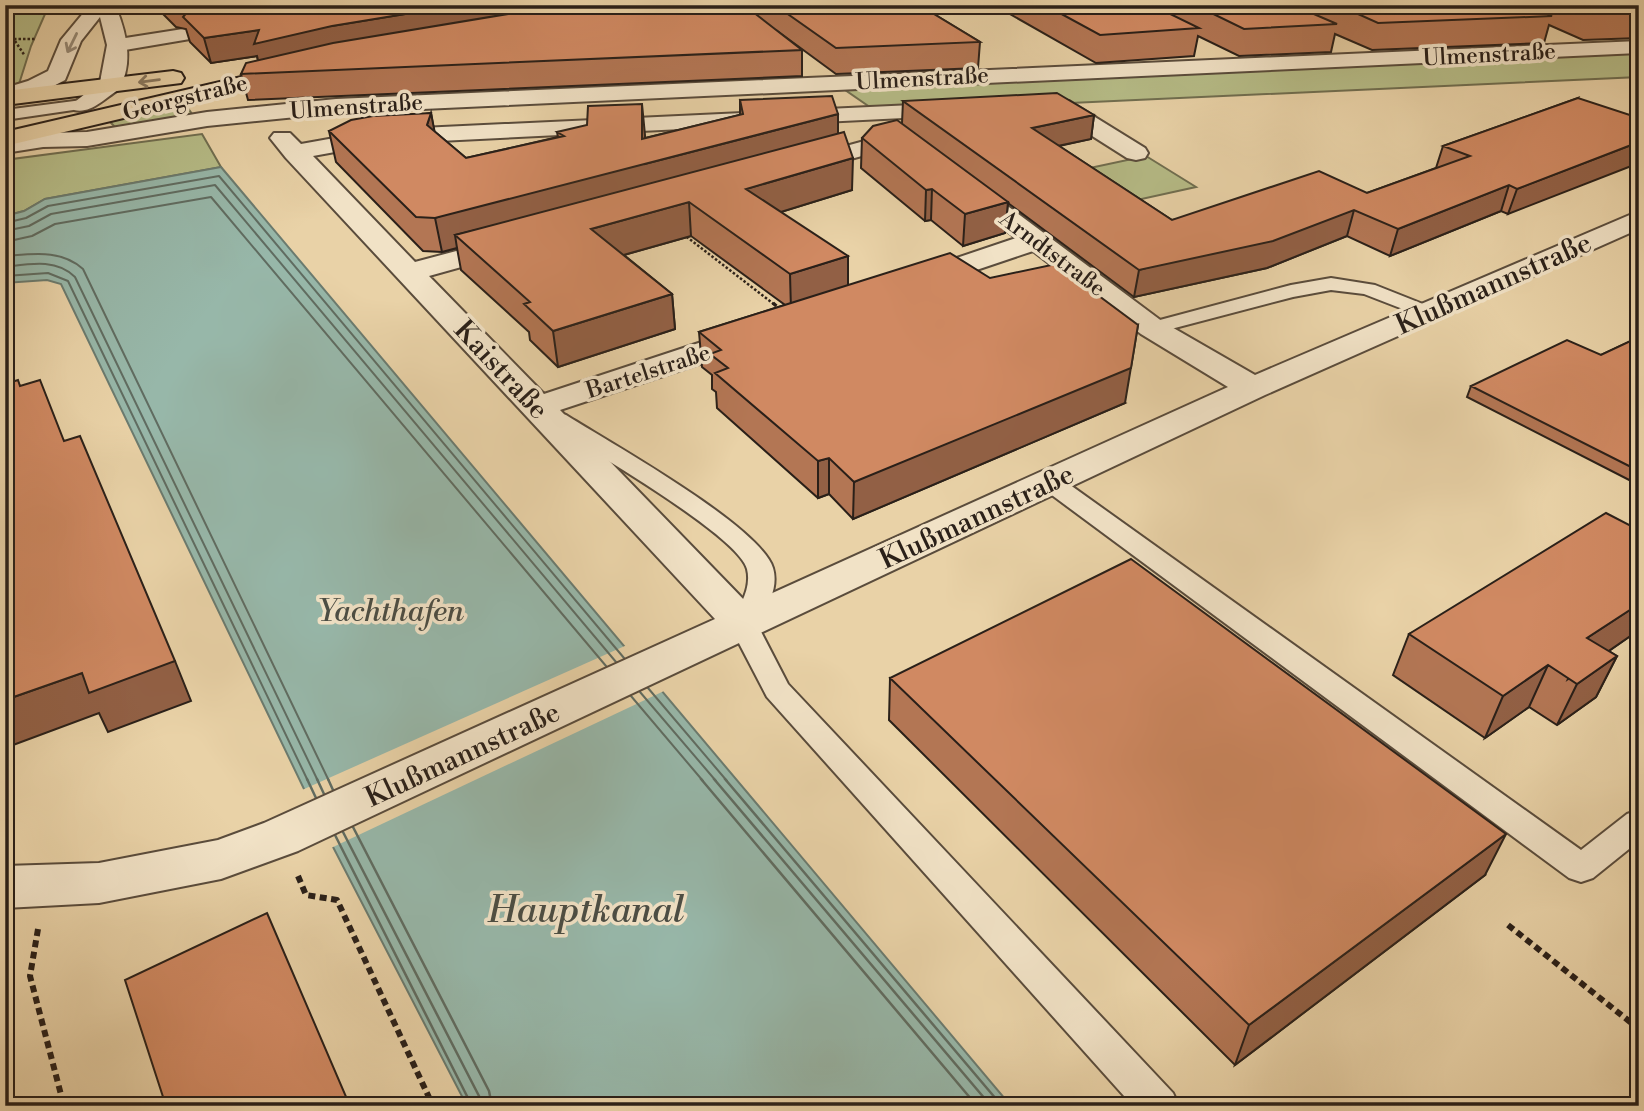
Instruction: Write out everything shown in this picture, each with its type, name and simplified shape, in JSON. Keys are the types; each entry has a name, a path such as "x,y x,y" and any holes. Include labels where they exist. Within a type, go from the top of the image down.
{"main road":[{"name":"Georgstraße","path":"86,96 313,64 110,85"},
{"path":"5,97 86,96"},
{"path":"5,132 39,123 86,96"},
{"path":"5,139 86,96"}],"street":[{"path":"100,7 118,33 119,45 110,85 86,96 99,129 108,132 135,131"},
{"path":"94,47 100,7"},
{"path":"5,97 57,75 71,40 100,7"},
{"path":"1538,30 1585,49"},
{"path":"119,45 183,34"},
{"path":"1333,43 1368,59"},
{"path":"1195,46 1233,65"},
{"name":"Ulmenstraße","path":"135,131 207,119 368,104 1639,47"},
{"path":"977,54 1011,75"},
{"path":"781,171 912,146 798,60"},
{"path":"1020,107 1061,106 1136,153"},
{"path":"295,153 379,137 979,109"},
{"name":"Kaistraße","path":"260,115 743,624"},
{"path":"5,146 43,140 88,139 135,131"},
{"name":"Arndtstraße","path":"943,169 1152,328 1253,388"},
{"name":"Klußmannstraße","path":"25,886 99,883 221,859 299,829 1253,388 1639,219"},
{"path":"410,272 530,239"},
{"path":"897,287 1037,240"},
{"name":"Bartelstraße","path":"537,407 796,321"}],"lane":[{"path":"5,115 86,96"},
{"path":"1152,328 1291,291 1331,284 1368,289 1426,312"},
{"path":"537,407 720,524 741,541 755,558 762,574 758,602 743,624 777,690 1159,1106"},
{"path":"1050,482 1581,869 1639,823"}],"path":[{"path":"679,232 796,321"},
{"path":"299,829 306,895 337,900 433,1106"},
{"path":"25,886 30,976 64,1106"},
{"path":"1508,925 1639,1029"}],"green space":[{"path":"5,5 49,5 31,46 19,84 5,88"},
{"path":"1639,51 1639,77 877,112 838,85"},
{"path":"182,100 195,118 115,127 110,122"},
{"path":"202,134 221,167 45,199 24,211 5,216 5,160"},
{"path":"1146,156 1196,187 1119,204 1071,172"}],"water":[{"path":"221,167 1011,1106 467,1106 317,816 61,284 47,280 5,283 5,216 24,211 45,199"}],"pier":[{"path":"627,645 664,691 331,848 302,790"}],"building":[{"path":"185,5 210,5 211,8 221,11 261,5 460,5 332,26 254,44 259,30 204,38 183,17 189,10"},
{"path":"562,5 744,5 802,50 241,74 246,63 333,43"},
{"path":"775,5 919,5 980,42 836,48"},
{"path":"1045,5 1152,5 1199,28 1100,35"},
{"path":"1195,5 1293,5 1337,24 1244,29"},
{"path":"1338,5 1527,5 1552,16 1378,23"},
{"path":"1573,5 1639,5 1639,12 1592,13"},
{"path":"1057,93 1094,115 1032,128 1172,220 1319,171 1367,193 1470,156 1443,146 1578,98 1639,118 1639,142 1517,189 1509,185 1398,229 1354,210 1273,241 1139,270 903,101"},
{"path":"832,96 838,114 435,218 416,217 329,131 351,120 373,116 431,113 427,125 466,158 564,136 557,132 587,125 588,106 642,104 642,139 743,114 740,100"},
{"path":"897,120 1008,202 965,214 932,189 926,190 862,138 873,126"},
{"path":"844,132 853,158 746,189 848,256 790,274 689,202 591,229 672,294 553,331 524,304 530,302 455,235"},
{"path":"950,253 990,278 1056,264 1138,325 1131,368 854,482 829,458 818,461 715,373 728,368 710,354 721,350 699,332"},
{"path":"1639,337 1639,471 1471,386 1567,340 1601,355"},
{"path":"18,380 20,386 40,380 64,441 80,436 175,661 89,693 82,673 5,700 5,384"},
{"path":"1606,513 1639,530 1639,604 1587,638 1617,656 1577,684 1548,665 1503,696 1409,634"},
{"path":"1131,559 1506,834 1249,1025 890,678"},
{"path":"267,913 350,1106 166,1106 125,980"}],"water label":[{"name":"Yachthafen","path":"391,611"},
{"name":"Hauptkanal","path":"586,909"}]}
